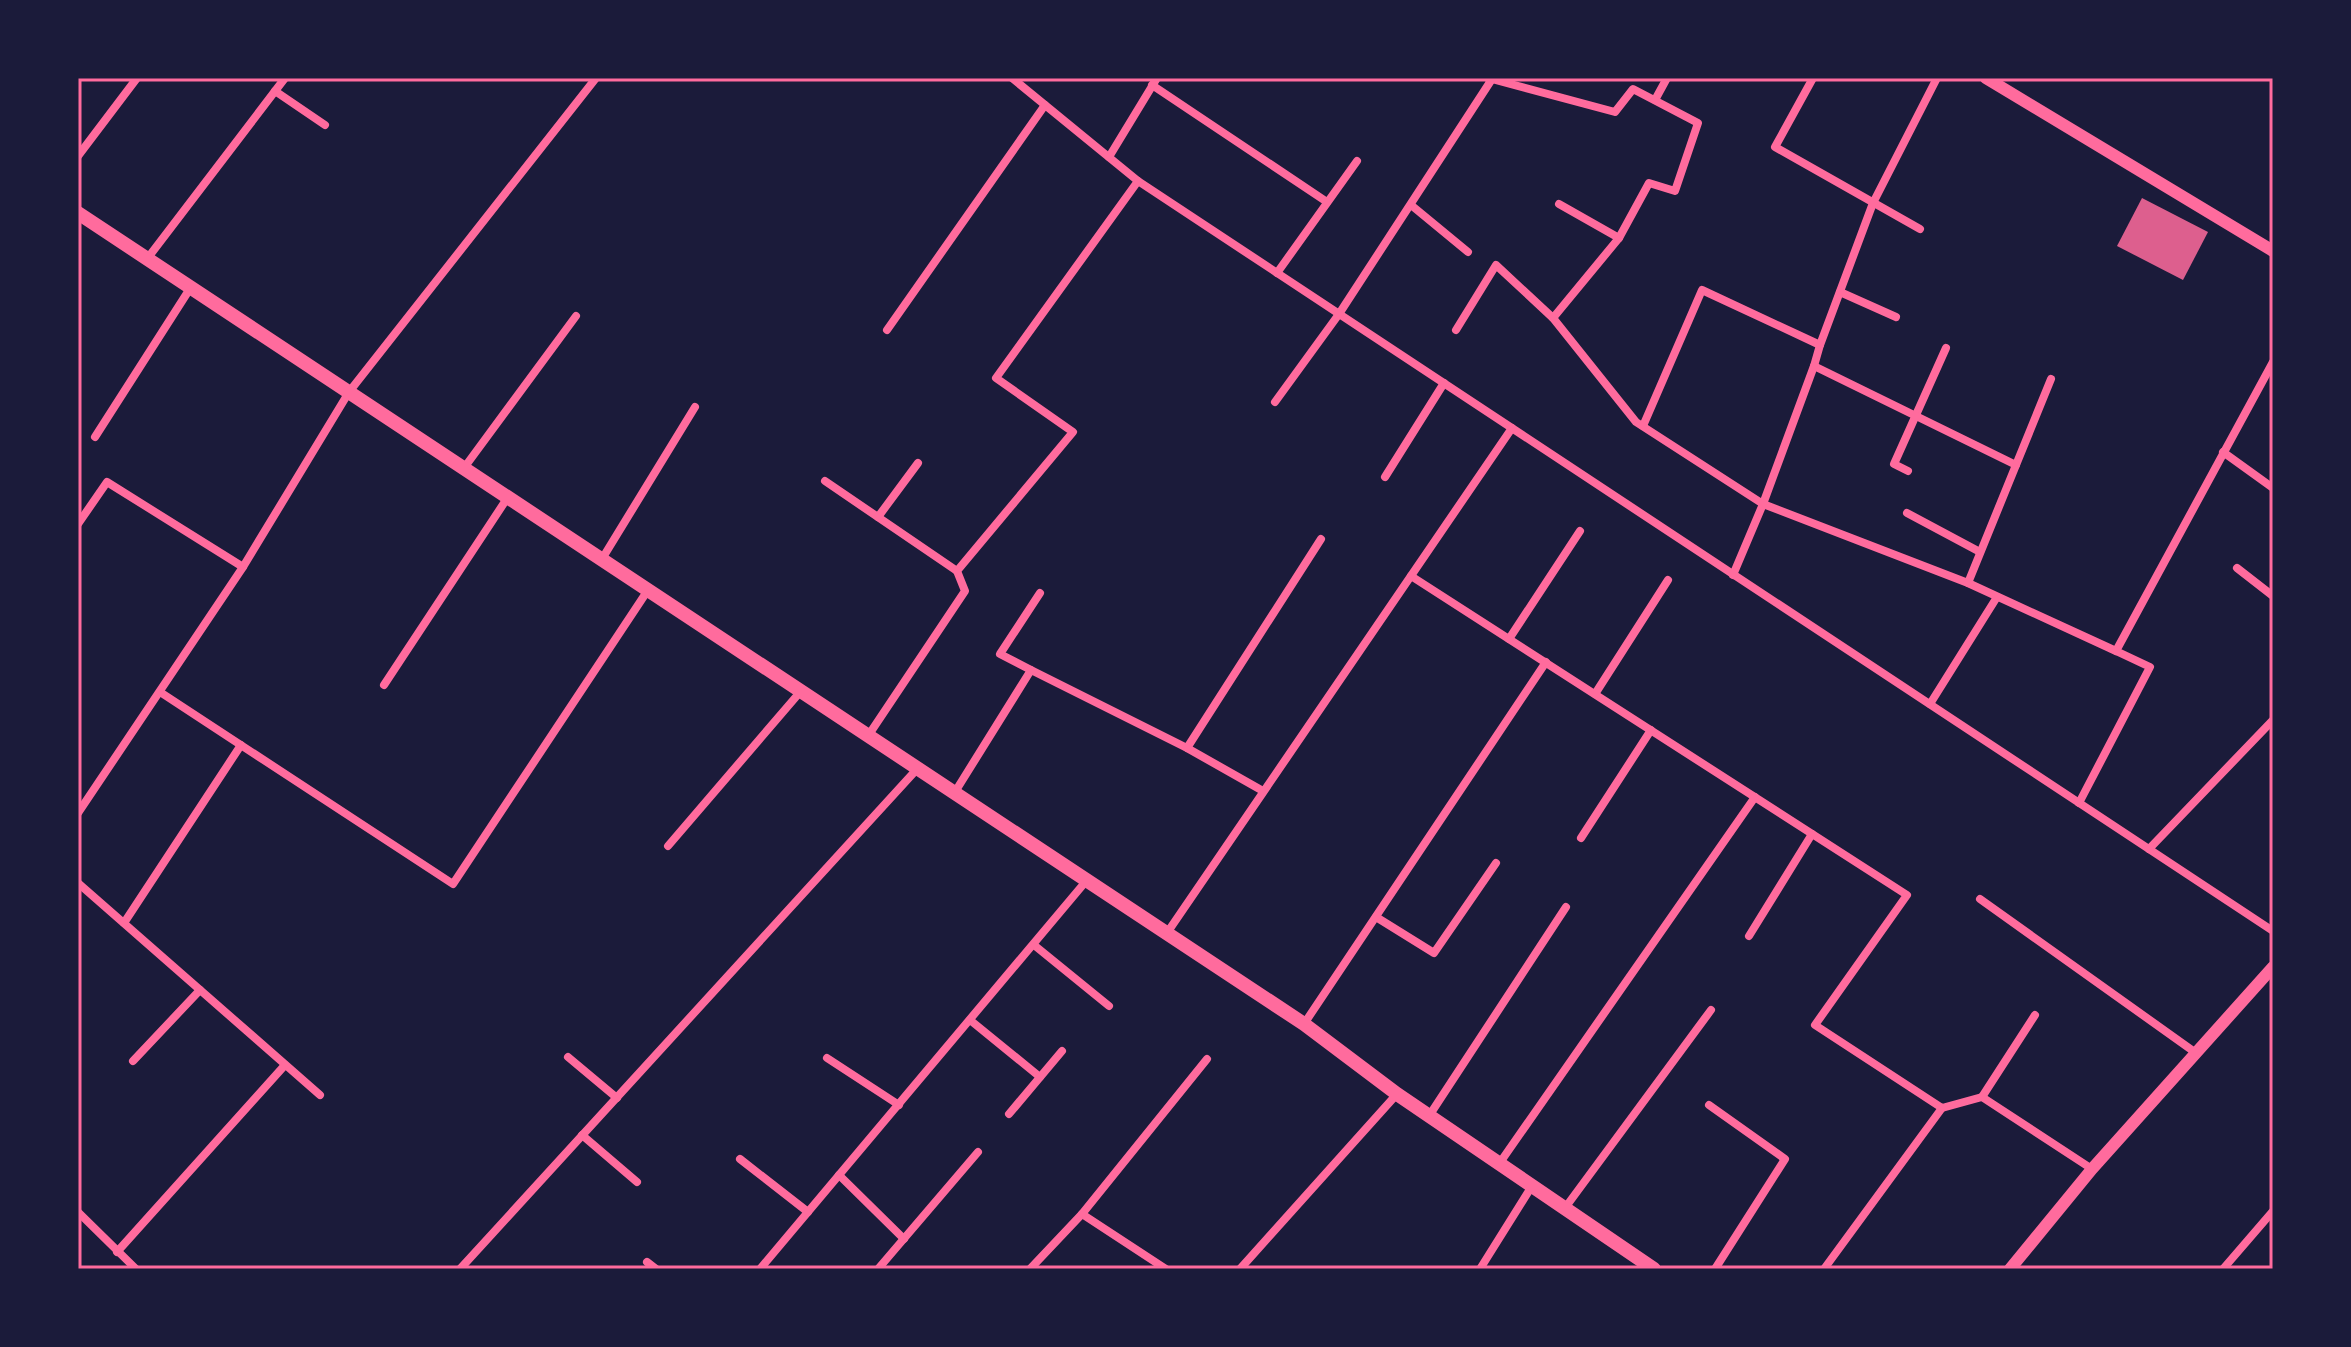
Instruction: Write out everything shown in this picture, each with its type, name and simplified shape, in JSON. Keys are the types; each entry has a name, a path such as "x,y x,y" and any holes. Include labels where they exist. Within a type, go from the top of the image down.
{"main road":[{"path":"78,213 1304,1024 1397,1094 1654,1269"}],"street":[{"path":"78,156 137,78"},
{"path":"147,259 285,78"},
{"path":"78,813 243,567 349,392 596,78"},
{"path":"1012,78 1138,181 2273,931"},
{"path":"1275,402 1339,314 1490,78 1615,112 1633,89 1698,123 1675,191 1649,183 1619,238 1553,318"},
{"path":"1655,100 1667,78"},
{"path":"1813,78 1775,147 1920,229"},
{"path":"1733,575 1763,504 1873,203 1937,78"},
{"path":"1986,78 2273,251"},
{"path":"1109,157 1155,82 1327,202"},
{"path":"275,91 325,125"},
{"path":"887,330 1045,105"},
{"path":"1277,273 1357,161"},
{"path":"957,571 1073,432 996,378 1138,181"},
{"path":"1559,204 1619,238"},
{"path":"1411,205 1468,252"},
{"path":"1456,330 1496,265 1553,318 1636,422 1763,504 1968,583 2150,667 2079,803"},
{"path":"95,437 191,287"},
{"path":"1643,426 1702,290 1820,345"},
{"path":"1840,292 1896,317"},
{"path":"464,468 576,316"},
{"path":"1908,471 1894,464 1946,348"},
{"path":"2116,651 2273,362"},
{"path":"1814,366 2016,465"},
{"path":"1968,583 2051,379"},
{"path":"1385,477 1444,383"},
{"path":"602,559 695,407"},
{"path":"1167,933 1512,428"},
{"path":"2223,452 2273,488"},
{"path":"878,517 918,463"},
{"path":"825,481 957,571 965,591 868,736"},
{"path":"78,524 107,482 243,567"},
{"path":"384,685 508,497"},
{"path":"1907,513 1980,552"},
{"path":"1509,639 1580,531"},
{"path":"1187,748 1321,539"},
{"path":"2237,568 2273,596"},
{"path":"1411,576 1907,895 1815,1025 1942,1108"},
{"path":"1595,694 1668,580"},
{"path":"160,692 453,884 648,590"},
{"path":"1040,593 1000,654 1187,748 1263,791"},
{"path":"1930,704 1997,597"},
{"path":"1304,1024 1546,662"},
{"path":"955,792 1031,670"},
{"path":"668,846 801,691"},
{"path":"2149,849 2273,720"},
{"path":"1581,838 1651,730"},
{"path":"124,923 241,745"},
{"path":"460,1269 918,768"},
{"path":"1499,1164 1755,797"},
{"path":"1749,936 1812,834"},
{"path":"1376,917 1434,953 1496,863"},
{"path":"760,1269 1087,880"},
{"path":"78,883 320,1095"},
{"path":"1980,899 2196,1053"},
{"path":"1429,1116 1566,907"},
{"path":"1034,945 1109,1006"},
{"path":"2010,1269 2092,1169 2273,967"},
{"path":"133,1061 200,990"},
{"path":"1565,1208 1711,1010"},
{"path":"1824,1269 1942,1108 1982,1097 2035,1015"},
{"path":"970,1020 1040,1077"},
{"path":"1009,1114 1062,1051"},
{"path":"568,1057 617,1098"},
{"path":"827,1058 899,1105"},
{"path":"1030,1269 1082,1214 1207,1059"},
{"path":"117,1252 285,1065"},
{"path":"1240,1269 1397,1094"},
{"path":"1982,1097 2092,1169"},
{"path":"1709,1105 1785,1159 1715,1269"},
{"path":"582,1135 637,1182"},
{"path":"878,1269 978,1152"},
{"path":"740,1159 808,1212"},
{"path":"839,1175 904,1239"},
{"path":"1480,1269 1532,1186"},
{"path":"2223,1269 2273,1211"},
{"path":"78,1212 136,1269"},
{"path":"1082,1214 1166,1269"},
{"path":"647,1262 656,1269"}],"building":[{"path":"2142,198 2208,232 2183,280 2117,246"}]}
